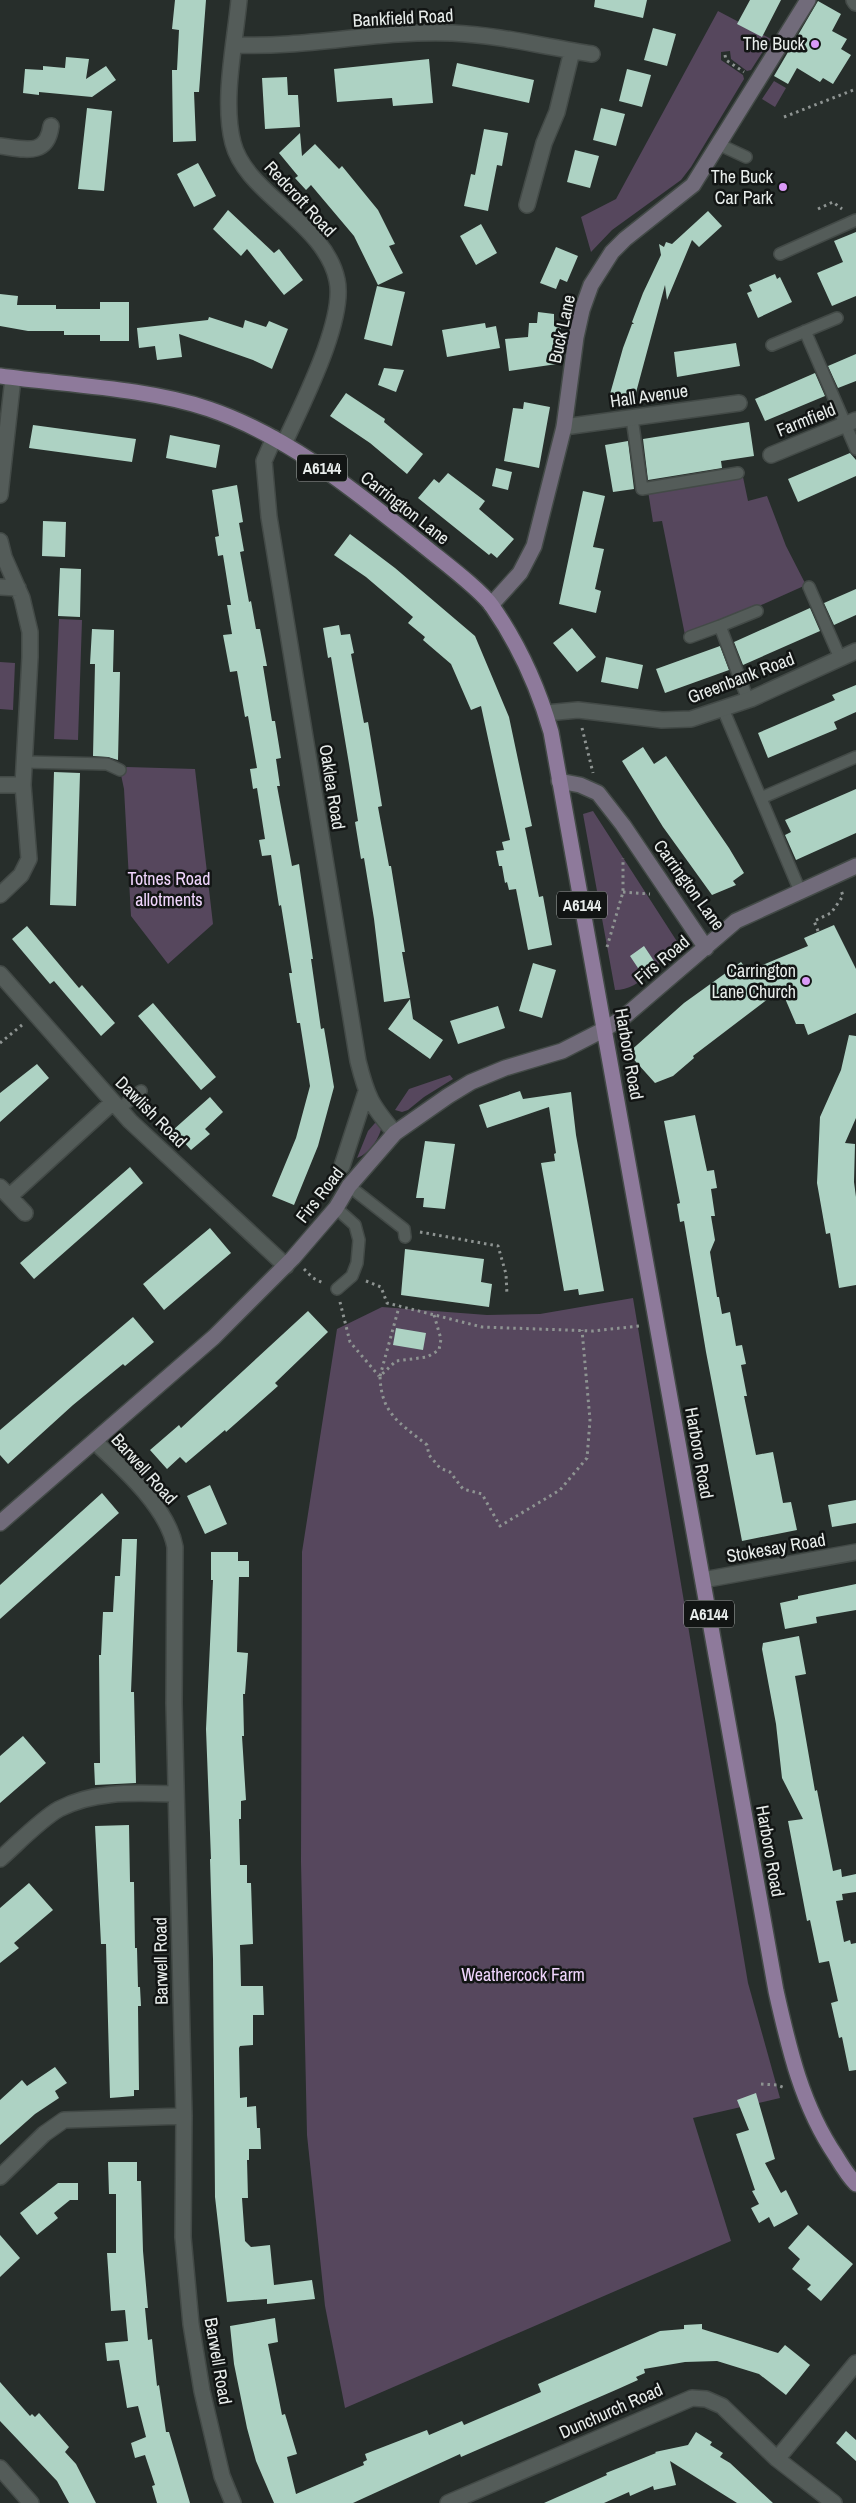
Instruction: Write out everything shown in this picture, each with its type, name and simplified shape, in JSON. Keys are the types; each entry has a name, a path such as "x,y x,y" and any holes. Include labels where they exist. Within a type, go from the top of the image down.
{"main road":[{"name":"Carrington Lane","path":"7,377 165,398 207,409 246,423 279,441 367,501 447,564 491,605 528,665 546,713"},
{"name":"Harboro Road","path":"546,713 606,1029 776,1991 791,2056 804,2097 826,2142 856,2184"}],"street":[{"name":"Redcroft Road","path":"239,0 230,100 233,145 242,162 258,183 313,237 329,259 337,278 339,289 334,320 322,357 279,441"},
{"name":"Buck Lane","path":"491,605 509,586 528,560 534,546 564,427 576,338 582,310 591,285 601,268 625,239 693,185 808,0"},
{"path":"854,0 856,4"},
{"name":"Bankfield Road","path":"235,45 268,45 452,33 491,36 592,54"},
{"path":"527,205 544,143 557,112 572,51"},
{"path":"0,146 39,148 45,145 51,126"},
{"path":"0,495 7,377"},
{"name":"Hall Avenue","path":"564,427 739,403"},
{"name":"Farmfield","path":"771,455 851,422"},
{"name":"Oaklea Road","path":"279,441 264,461 269,517 358,1061 366,1092 373,1107 395,1134"},
{"path":"0,541 18,588 30,632 23,785 30,847 29,859 21,875 0,895"},
{"path":"0,588 18,588"},
{"name":"Greenbank Road","path":"546,713 578,710 662,720 691,719 748,700 856,651"},
{"name":"Carrington Lane","path":"559,781 580,785 598,793 623,824 706,948 736,922 835,875 855,870"},
{"path":"0,785 23,785"},
{"name":"Firs Road","path":"1,1519 94,1442 214,1337 289,1262 336,1208 350,1186 395,1134 471,1082 505,1068 562,1051 606,1029 624,1017 706,948"},
{"name":"Dawlish Road","path":"0,974 116,1105 289,1262"},
{"name":"Firs Road","path":"342,1166 366,1092"},
{"path":"25,1213 5,1192 116,1105"},
{"name":"Barwell Road","path":"94,1442 120,1465 161,1513 173,1537 175,1547 174,1703 184,2116 183,2237 191,2324 202,2391 222,2476 233,2503"},
{"name":"Stokesay Road","path":"702,1580 856,1552"},
{"path":"0,1859 57,1810 80,1799 107,1794 176,1794"},
{"path":"0,2177 44,2134 64,2120 184,2116"},
{"path":"777,2459 856,2363"},
{"name":"Dunchurch Road","path":"448,2503 467,2499 692,2398 706,2399 722,2406 777,2459 834,2503"},
{"path":"0,2468 31,2503"}],"lane":[{"path":"718,144 746,157"},
{"path":"780,254 856,220"},
{"path":"772,345 837,318"},
{"path":"805,332 851,422 856,449"},
{"path":"632,418 642,489 738,472"},
{"path":"809,587 840,658"},
{"path":"690,637 757,611"},
{"path":"720,626 748,700"},
{"path":"724,709 800,891"},
{"path":"761,798 856,757"},
{"path":"25,762 107,764 120,770"},
{"path":"116,1105 141,1091"},
{"path":"350,1186 405,1233"},
{"path":"336,1208 355,1225 359,1240 357,1263 352,1276 337,1289"}],"path":[{"path":"725,55 726,60 757,81"},
{"path":"784,117 856,89"},
{"path":"578,710 598,793"},
{"path":"591,950 607,947 623,892 623,854"},
{"path":"818,931 814,921 832,913 843,896 835,875"},
{"path":"0,1043 36,1013"},
{"path":"405,1233 498,1246 506,1274 507,1295"},
{"path":"289,1262 313,1278 337,1289 350,1342 380,1376"},
{"path":"352,1276 381,1287 387,1303 482,1327 582,1330 620,1329 657,1323"},
{"path":"399,1307 380,1376 380,1392 385,1406 395,1420 427,1445 429,1455 440,1468 450,1472 462,1489 482,1494 500,1526 560,1490 587,1458 590,1420 582,1330"},
{"path":"380,1376 396,1361 427,1357 439,1350 441,1339 434,1315"},
{"path":"761,2084 777,2084"}],"green space":[{"path":"718,11 771,39 751,70 747,71 731,59 730,51 721,52 721,60 743,75 744,79 691,167 681,180 612,230 591,252 581,217 616,199"},
{"path":"774,81 786,88 775,107 762,99"},
{"path":"743,477 748,501 767,496 786,546 806,585 721,623 685,635 662,521 653,522 648,491"},
{"path":"59,619 82,620 78,740 54,739"},
{"path":"0,662 15,663 13,710 0,709"},
{"name":"Totnes Road allotments","path":"127,767 195,769 213,924 168,964 131,916 124,789 120,770"},
{"path":"593,811 678,943 642,980 625,989 615,990 583,814"},
{"path":"450,1075 453,1079 424,1097 408,1110 402,1112 395,1110 409,1089"},
{"path":"375,1123 382,1124 377,1139 366,1153 357,1158 368,1131"},
{"name":"Weathercock Farm","path":"633,1298 748,1983 780,2098 693,2118 731,2241 345,2408 325,2306 307,2135 301,1862 302,1552 337,1329 382,1307 487,1315 540,1314"}],"building":[{"path":"175,0 206,0 199,92 194,92 196,141 173,142 172,70 177,70 179,30 172,29"},
{"path":"595,0 647,0 643,18 594,7"},
{"path":"750,0 781,0 762,37 737,24"},
{"path":"818,1 841,14 832,31 847,39 841,49 851,55 833,84 823,78 820,82 797,68 788,84 774,76"},
{"path":"653,28 676,34 667,66 644,60"},
{"path":"66,57 89,59 86,79 106,66 116,80 92,97 39,92 39,95 23,93 25,69 43,70 43,66 65,68"},
{"path":"429,59 433,103 393,106 392,98 337,102 334,69"},
{"path":"457,63 534,80 529,103 452,86"},
{"path":"627,69 651,75 642,107 619,101"},
{"path":"287,77 288,95 298,95 300,127 265,129 262,78"},
{"path":"87,108 112,111 104,191 78,189"},
{"path":"601,108 625,114 616,146 593,140"},
{"path":"484,129 508,133 502,166 497,165 488,211 464,206 471,174 475,175"},
{"path":"300,133 302,156 315,144 339,169 342,166 378,210 395,244 389,246 403,273 378,285 354,236 311,185 306,190 295,178 298,176 279,153"},
{"path":"575,150 599,156 590,188 567,182"},
{"path":"198,163 216,196 194,207 177,174"},
{"path":"228,210 274,253 279,249 303,280 284,295 247,249 241,256 213,229"},
{"path":"708,211 722,226 699,247 692,240 667,300 665,285 634,400 610,394 623,348 632,324 634,324 632,322 661,255 659,244 664,247 666,242 672,244"},
{"path":"481,224 497,253 476,265 460,236"},
{"path":"856,232 856,296 832,306 817,273 843,262 834,241"},
{"path":"556,247 578,256 567,282 560,279 556,289 540,283"},
{"path":"775,274 777,279 780,277 792,302 758,318 747,293 752,291 749,285"},
{"path":"377,286 405,292 392,346 364,339"},
{"path":"0,294 18,296 17,305 56,305 56,309 100,309 100,302 129,302 129,341 100,341 100,335 64,335 64,331 28,331 0,326"},
{"path":"538,312 554,314 554,325 561,325 557,364 509,371 505,339 528,337 529,323 537,323"},
{"path":"209,317 243,328 245,320 266,327 269,321 288,329 272,369 253,360 179,334 182,357 157,360 155,346 139,348 137,328 208,320"},
{"path":"485,323 486,328 496,326 500,348 447,357 442,330"},
{"path":"736,343 740,366 677,377 674,352"},
{"path":"856,354 856,381 838,388 828,366"},
{"path":"384,368 404,370 396,392 378,385"},
{"path":"815,373 825,396 765,421 755,399"},
{"path":"346,393 385,419 384,422 423,454 407,474 370,443 330,416"},
{"path":"524,402 550,407 539,468 504,461 513,408 523,409"},
{"path":"749,422 754,456 721,461 722,468 648,480 643,439"},
{"path":"33,425 136,439 132,462 29,448"},
{"path":"170,435 220,445 216,468 166,458"},
{"path":"628,441 634,489 613,492 605,445"},
{"path":"850,453 856,460 856,476 798,502 788,479"},
{"path":"496,468 512,472 508,490 492,486"},
{"path":"448,473 485,501 479,509 514,539 497,558 491,553 489,555 418,498 434,479 439,483"},
{"path":"237,485 243,522 239,523 244,551 240,552 256,629 260,629 267,666 263,666 272,721 275,721 281,758 276,759 280,786 277,786 292,866 299,864 321,1029 324,1028 334,1087 318,1146 294,1205 272,1196 296,1138 310,1086 300,1023 297,1023 289,973 292,973 271,855 262,856 259,840 265,839 257,788 253,789 250,769 257,768 248,716 245,717 237,671 230,672 223,635 232,634 227,605 231,605 223,555 218,556 215,537 219,536 212,490"},
{"path":"583,491 605,496 593,547 604,549 595,589 601,591 596,613 559,604"},
{"path":"43,521 66,522 65,557 42,556"},
{"path":"350,534 395,568 475,636 509,717 532,826 525,828 539,897 543,896 552,945 528,950 516,889 509,890 507,882 505,883 502,866 499,866 496,851 504,850 502,842 510,840 481,706 471,710 451,664 423,640 425,637 408,623 413,617 366,577 334,555"},
{"path":"60,568 81,569 80,617 58,616"},
{"path":"856,589 856,615 834,625 824,603"},
{"path":"810,608 820,631 743,665 734,642"},
{"path":"339,625 341,635 350,634 354,653 351,654 364,723 368,722 382,806 378,807 389,866 391,866 405,952 402,952 410,998 384,1002 374,919 364,858 361,859 355,822 358,821 349,764 331,657 328,658 323,628"},
{"path":"572,628 596,657 577,672 553,643"},
{"path":"92,629 114,630 113,672 120,672 118,760 93,756 95,664 90,664"},
{"path":"720,646 729,670 665,693 656,669"},
{"path":"606,657 643,665 638,689 601,682"},
{"path":"856,685 856,712 834,722 837,729 768,758 758,733 835,700 832,695"},
{"path":"643,747 654,764 666,756 729,848 744,873 733,881 736,885 712,895 663,827 622,761"},
{"path":"54,772 80,773 76,906 50,905"},
{"path":"856,789 856,833 796,860 785,835 791,832 785,820"},
{"path":"834,925 856,969 856,1013 808,1035 804,1024 796,1024 781,989 693,1056 694,1058 673,1076 655,1083 628,1053 684,1003 741,962 748,971 808,946 804,938"},
{"path":"27,926 79,988 82,985 115,1023 101,1036 54,981 50,984 12,939"},
{"path":"644,946 656,964 642,974 630,956"},
{"path":"533,963 556,970 542,1018 519,1011"},
{"path":"410,999 413,1019 443,1040 430,1059 388,1029"},
{"path":"153,1003 216,1077 201,1090 138,1016"},
{"path":"498,1006 505,1028 458,1044 450,1021"},
{"path":"849,1035 856,1036 856,1118 845,1143 855,1144 856,1285 839,1288 830,1233 826,1234 817,1183 820,1117 841,1070"},
{"path":"37,1064 49,1078 0,1122 0,1093"},
{"path":"520,1091 523,1099 571,1092 576,1135 604,1291 579,1295 578,1289 564,1291 541,1163 555,1161 554,1154 556,1153 549,1107 487,1128 479,1105"},
{"path":"210,1097 223,1112 205,1129 210,1134 191,1150 173,1130"},
{"path":"695,1115 707,1171 714,1170 717,1188 711,1189 715,1216 711,1216 715,1240 710,1252 717,1297 719,1297 722,1314 730,1312 736,1346 742,1345 746,1364 741,1365 747,1396 744,1396 756,1455 773,1452 783,1503 791,1502 797,1530 742,1541 706,1352 684,1221 680,1222 677,1204 680,1203 664,1121"},
{"path":"425,1141 455,1144 445,1209 423,1207 424,1198 416,1198"},
{"path":"130,1167 143,1183 34,1279 20,1263"},
{"path":"210,1228 231,1253 164,1310 143,1284"},
{"path":"405,1249 484,1259 481,1282 492,1284 489,1307 401,1295"},
{"path":"308,1311 328,1332 275,1383 278,1386 226,1432 225,1430 186,1463 180,1457 167,1469 150,1450 179,1425 181,1428"},
{"path":"133,1317 154,1342 125,1366 123,1364 73,1405 8,1464 0,1455 0,1430"},
{"path":"396,1328 426,1333 423,1350 393,1345"},
{"path":"210,1485 227,1524 205,1534 187,1496"},
{"path":"102,1493 119,1513 0,1619 0,1585"},
{"path":"856,1500 856,1523 832,1527 828,1505"},
{"path":"122,1539 137,1539 131,1692 134,1692 136,1783 95,1785 94,1763 100,1763 99,1655 101,1655 103,1612 113,1612 115,1576 120,1576"},
{"path":"211,1552 238,1552 238,1561 249,1561 249,1577 239,1577 237,1652 248,1653 245,1694 243,1694 244,1736 242,1736 246,1800 241,1801 241,1819 239,1819 240,1865 247,1865 247,1883 251,1883 253,1944 240,1945 241,1986 263,1986 264,2015 253,2015 253,2045 240,2046 239,2048 240,2098 247,2097 247,2107 256,2106 257,2128 260,2128 261,2149 249,2149 249,2160 247,2160 248,2198 242,2198 245,2241 251,2247 270,2245 274,2285 312,2280 315,2299 267,2304 267,2299 227,2302 215,2197 213,1959 206,1729 213,1580 211,1580"},
{"path":"856,1584 856,1610 816,1617 817,1623 785,1629 780,1603 798,1599 798,1596"},
{"path":"799,1636 806,1674 795,1676 815,1791 817,1790 833,1871 841,1869 842,1877 856,1874 856,1892 842,1894 843,1900 836,1901 844,1942 850,1940 851,1944 856,1943 856,2070 849,2071 842,2037 839,2038 831,2003 838,2001 829,1961 819,1963 810,1920 807,1921 788,1821 803,1819 782,1778 776,1724 762,1649 763,1643"},
{"path":"23,1736 46,1763 0,1803 0,1756"},
{"path":"129,1825 130,1882 134,1882 135,1948 137,1948 138,1987 140,1987 141,2006 138,2006 139,2090 134,2090 134,2096 110,2098 106,1944 101,1944 95,1826"},
{"path":"29,1883 53,1910 14,1943 19,1948 0,1963 0,1908"},
{"path":"55,2067 67,2083 55,2091 59,2098 35,2114 0,2145 0,2100 22,2080 27,2086"},
{"path":"756,2093 775,2159 765,2163 781,2193 786,2190 798,2214 774,2227 769,2217 759,2223 751,2208 759,2204 752,2191 755,2190 736,2134 749,2130 737,2100"},
{"path":"108,2162 137,2162 137,2181 141,2181 143,2251 148,2308 145,2308 148,2340 152,2339 157,2386 159,2385 166,2432 169,2432 190,2503 157,2503 152,2486 155,2485 145,2455 135,2458 131,2443 146,2437 138,2406 127,2408 119,2360 107,2361 105,2343 128,2341 125,2310 111,2311 107,2253 116,2253 116,2194 109,2194"},
{"path":"58,2183 78,2183 78,2200 70,2200 54,2213 58,2218 37,2235 20,2213"},
{"path":"808,2225 853,2264 821,2301 807,2289 811,2285 792,2269 800,2259 788,2248"},
{"path":"0,2235 20,2258 0,2277"},
{"path":"275,2318 278,2342 268,2344 282,2415 285,2414 297,2454 287,2457 296,2494 364,2465 363,2462 367,2460 365,2454 427,2430 429,2435 462,2421 464,2425 541,2392 538,2384 660,2331 684,2329 684,2325 702,2324 702,2329 778,2353 785,2345 810,2365 786,2395 759,2374 717,2361 685,2362 644,2369 645,2373 636,2377 638,2380 461,2457 460,2454 353,2503 274,2503 256,2461 247,2428 234,2364 230,2326"},
{"path":"0,2382 30,2416 32,2414 35,2417 39,2413 69,2447 65,2452 76,2464 96,2503 69,2503 57,2481 0,2421"},
{"path":"846,2431 856,2440 856,2461 836,2443"},
{"path":"696,2432 712,2442 710,2445 723,2453 720,2457 730,2463 773,2503 737,2503 670,2461 676,2485 654,2490 653,2486 630,2496 629,2492 604,2503 544,2503 655,2452 688,2445"}],"place":[{"name":"The Buck","path":"815,44"},
{"name":"The Buck Car Park","path":"783,187"},
{"name":"Carrington Lane Church","path":"806,981"}]}
